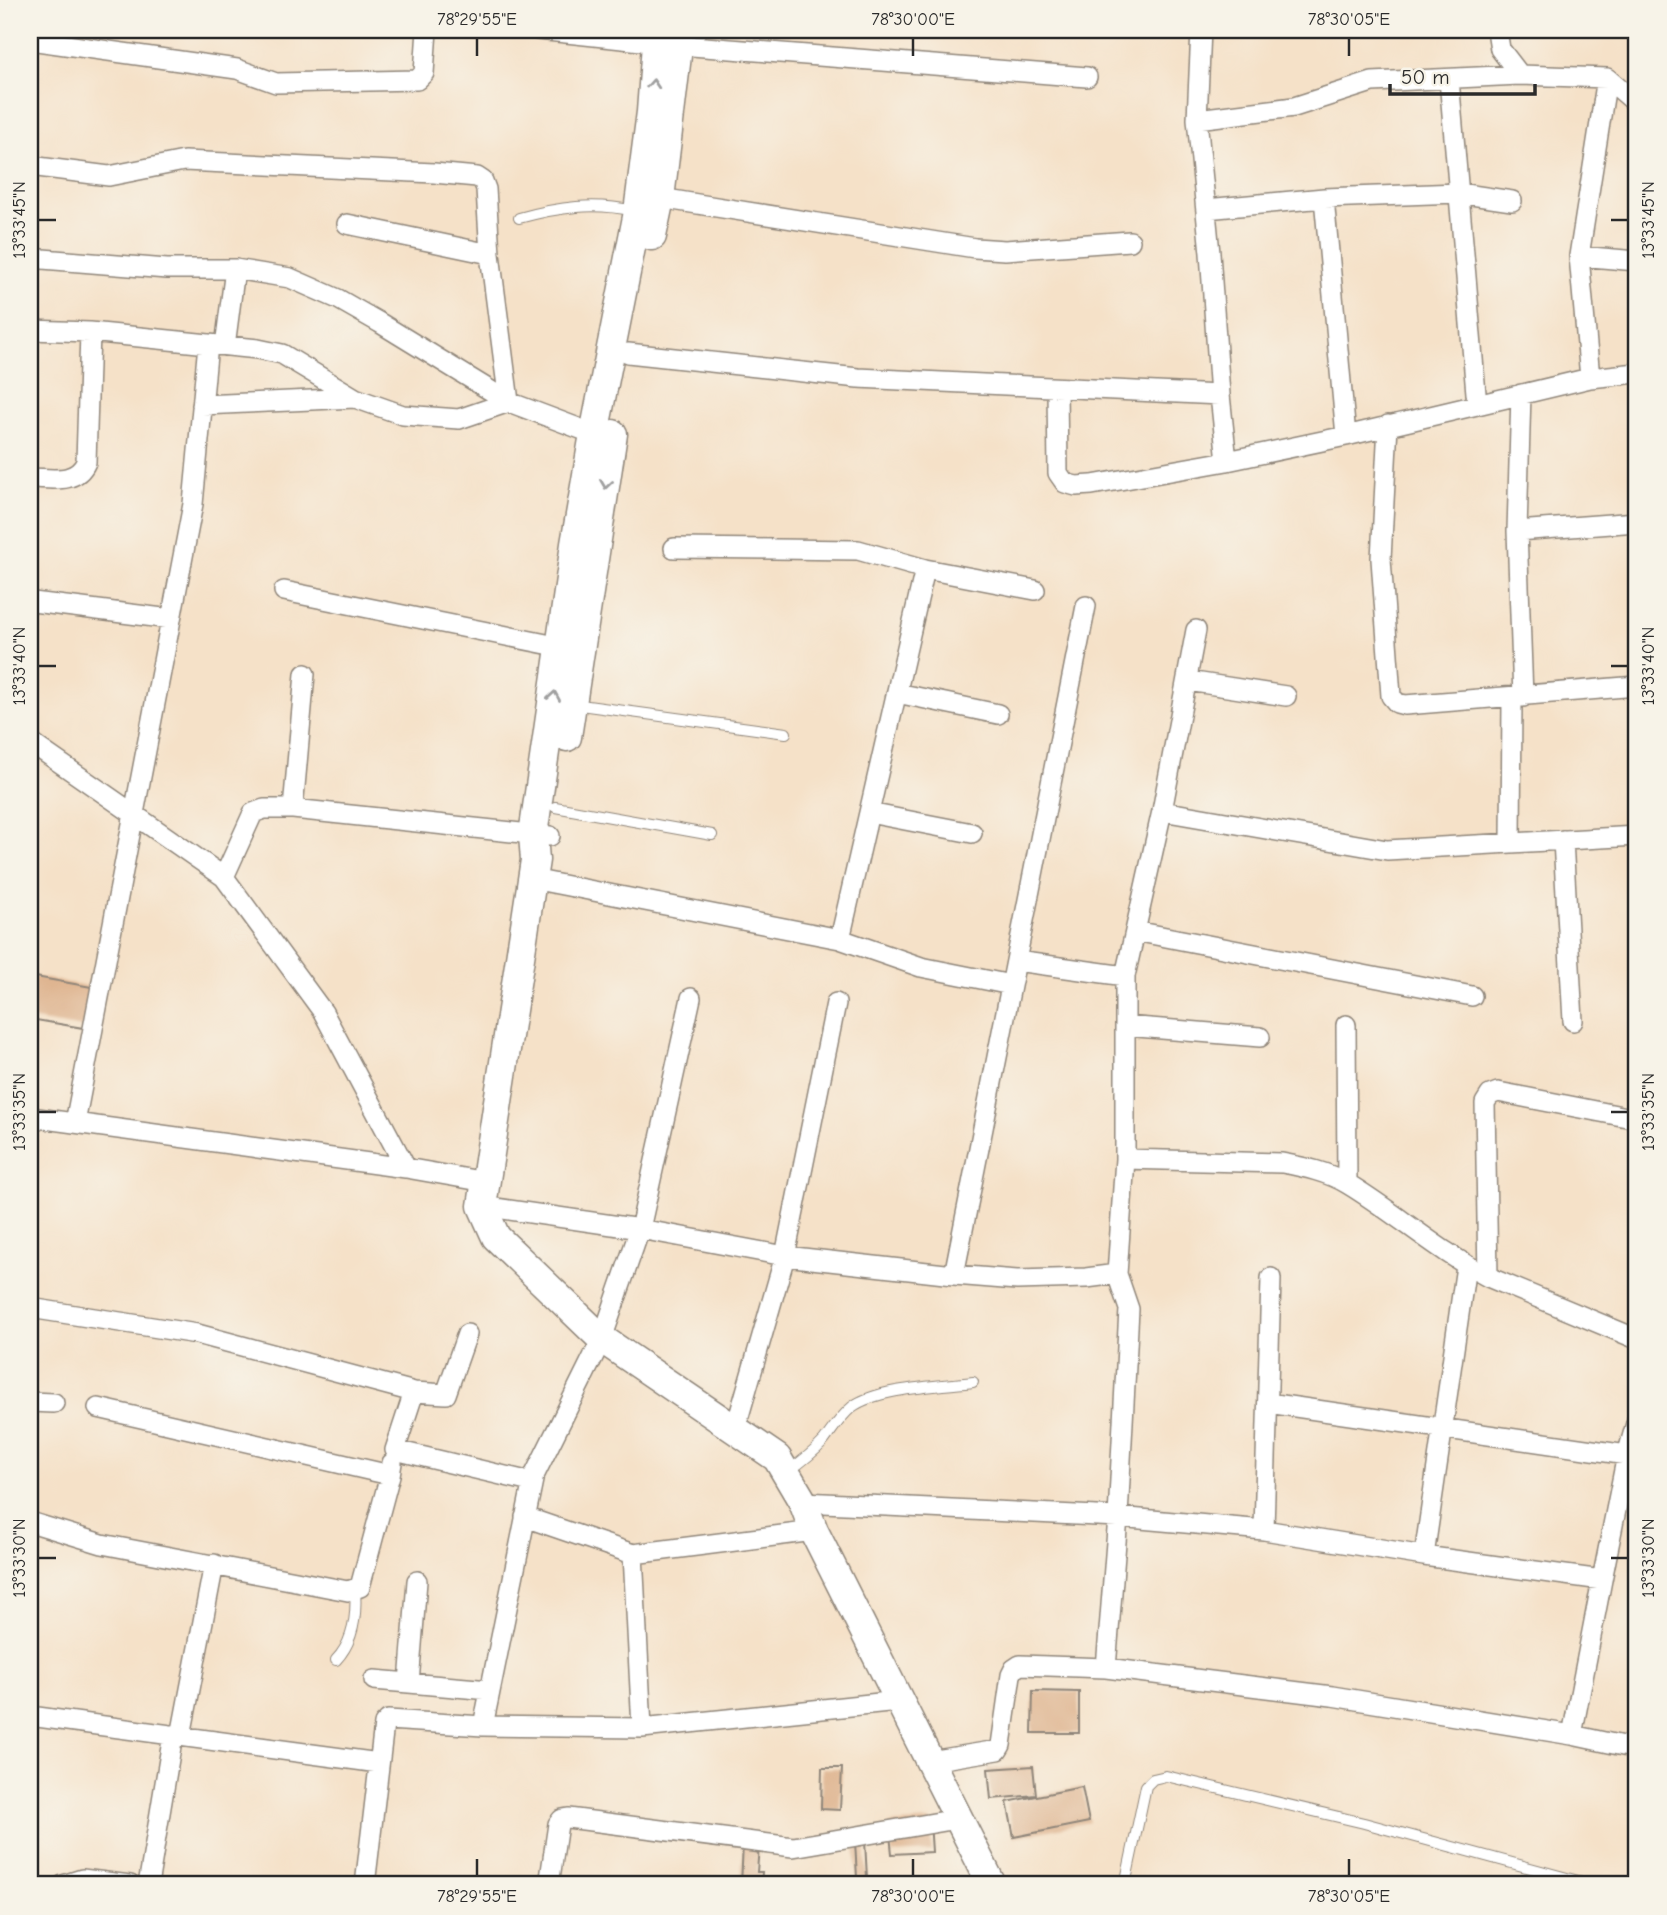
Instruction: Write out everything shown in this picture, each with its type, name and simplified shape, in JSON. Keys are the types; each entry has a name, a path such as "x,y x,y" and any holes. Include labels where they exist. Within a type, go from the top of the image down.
{"main road":[{"path":"668,37 651,112 649,205 628,353 609,460 561,647 537,852 484,1194 496,1237 602,1339 777,1458 803,1502 814,1531 992,1885"},
{"path":"537,852 555,807 572,704 594,433 649,205"}],"street":[{"path":"30,40 237,69 276,83 417,80 424,73 427,30"},
{"path":"538,30 668,37 1087,77"},
{"path":"1201,30 1197,119 1227,461"},
{"path":"1497,30 1500,49 1520,75"},
{"path":"1197,119 1294,107 1373,82 1520,75 1607,78 1637,104"},
{"path":"1590,378 1579,256 1607,78"},
{"path":"1449,79 1477,405"},
{"path":"30,166 109,176 131,174 184,161 477,177 483,181 486,189 490,254 509,402"},
{"path":"1206,209 1324,198 1458,193 1512,201"},
{"path":"1324,198 1346,436"},
{"path":"649,205 975,248 1005,250 1130,241"},
{"path":"346,224 490,254"},
{"path":"1579,256 1637,261"},
{"path":"30,258 154,268 235,269 290,278 338,299 509,402 594,433"},
{"path":"75,1124 193,505 202,405 235,269"},
{"path":"30,330 90,332 258,349 282,354 355,398 403,415 459,419 509,402"},
{"path":"30,478 67,479 82,470 86,462 90,332"},
{"path":"628,353 858,378 1220,395"},
{"path":"1057,389 1058,473 1065,483 1076,486 1227,461 1346,436 1590,378 1637,373"},
{"path":"1511,843 1517,697 1517,531 1521,394"},
{"path":"202,405 355,398"},
{"path":"1388,425 1381,559 1391,696 1397,703 1405,705 1637,686"},
{"path":"1517,531 1637,522"},
{"path":"674,548 858,550 925,569 1035,590"},
{"path":"840,939 925,569"},
{"path":"284,591 561,647"},
{"path":"33,602 171,619"},
{"path":"954,1275 1086,606"},
{"path":"1106,1668 1118,1517 1129,1309 1117,1274 1125,1159 1125,976 1162,811 1196,630"},
{"path":"292,809 305,674"},
{"path":"1188,681 1286,696"},
{"path":"897,694 998,714"},
{"path":"30,742 224,877 323,1012 405,1168"},
{"path":"224,877 253,813 264,809 292,809 537,852 840,939 921,967 1011,985"},
{"path":"1162,811 1387,850 1637,836"},
{"path":"869,813 972,833"},
{"path":"1563,840 1573,1021"},
{"path":"1135,931 1472,996"},
{"path":"1016,961 1125,976"},
{"path":"395,1450 531,1482 602,1339 640,1229 691,998"},
{"path":"735,1430 785,1256 836,1003"},
{"path":"1346,1025 1347,1183"},
{"path":"1125,1026 1260,1037"},
{"path":"1488,1277 1485,1103 1490,1095 1498,1092 1637,1119"},
{"path":"30,1117 405,1168 484,1194 640,1229 785,1256 1017,1280 1086,1278 1117,1274"},
{"path":"1125,1159 1282,1163 1307,1167 1347,1183 1466,1266 1637,1339"},
{"path":"1424,1556 1466,1266"},
{"path":"1264,1530 1271,1278"},
{"path":"30,1308 197,1334 414,1392 446,1394 467,1334"},
{"path":"30,1522 102,1544 348,1591 355,1590 360,1587 395,1450 414,1392"},
{"path":"30,1402 54,1403"},
{"path":"1268,1403 1627,1455"},
{"path":"98,1408 390,1475"},
{"path":"1572,1735 1627,1455 1637,1420"},
{"path":"483,1726 534,1475"},
{"path":"803,1502 1118,1517 1264,1530 1424,1556 1602,1580"},
{"path":"526,1517 632,1554 814,1531"},
{"path":"632,1554 642,1728"},
{"path":"148,1885 214,1564"},
{"path":"409,1683 416,1581"},
{"path":"930,1761 998,1749 1001,1745 1012,1675 1014,1669 1020,1665 1106,1668 1332,1696 1572,1735 1637,1749"},
{"path":"374,1680 490,1690"},
{"path":"365,1885 384,1724 388,1720 483,1726 642,1728 898,1701"},
{"path":"30,1716 379,1763"},
{"path":"549,1885 558,1824 562,1819 568,1818 793,1847 957,1819"},
{"path":"63,1885 82,1879 130,1885"}],"lane":[{"path":"519,218 581,205 649,205"},
{"path":"572,704 786,733"},
{"path":"555,807 712,835"},
{"path":"786,1473 809,1456 844,1414 863,1400 880,1394 974,1382"},
{"path":"337,1660 346,1649 352,1634 355,1590"},
{"path":"1125,1885 1146,1786 1153,1779 1166,1776 1364,1823 1593,1885"}],"building":[{"path":"30,976 97,988 89,1029 30,1019"},
{"path":"1033,1691 1079,1692 1079,1733 1032,1733"},
{"path":"1033,1766 1036,1795 991,1799 988,1769"},
{"path":"822,1768 842,1768 840,1810 821,1809"},
{"path":"1082,1787 1089,1822 1014,1837 1007,1802"},
{"path":"930,1821 932,1852 892,1854 889,1824"},
{"path":"855,1841 865,1841 867,1878 857,1878"},
{"path":"743,1844 759,1845 757,1872 762,1872 761,1885 741,1885"}]}
